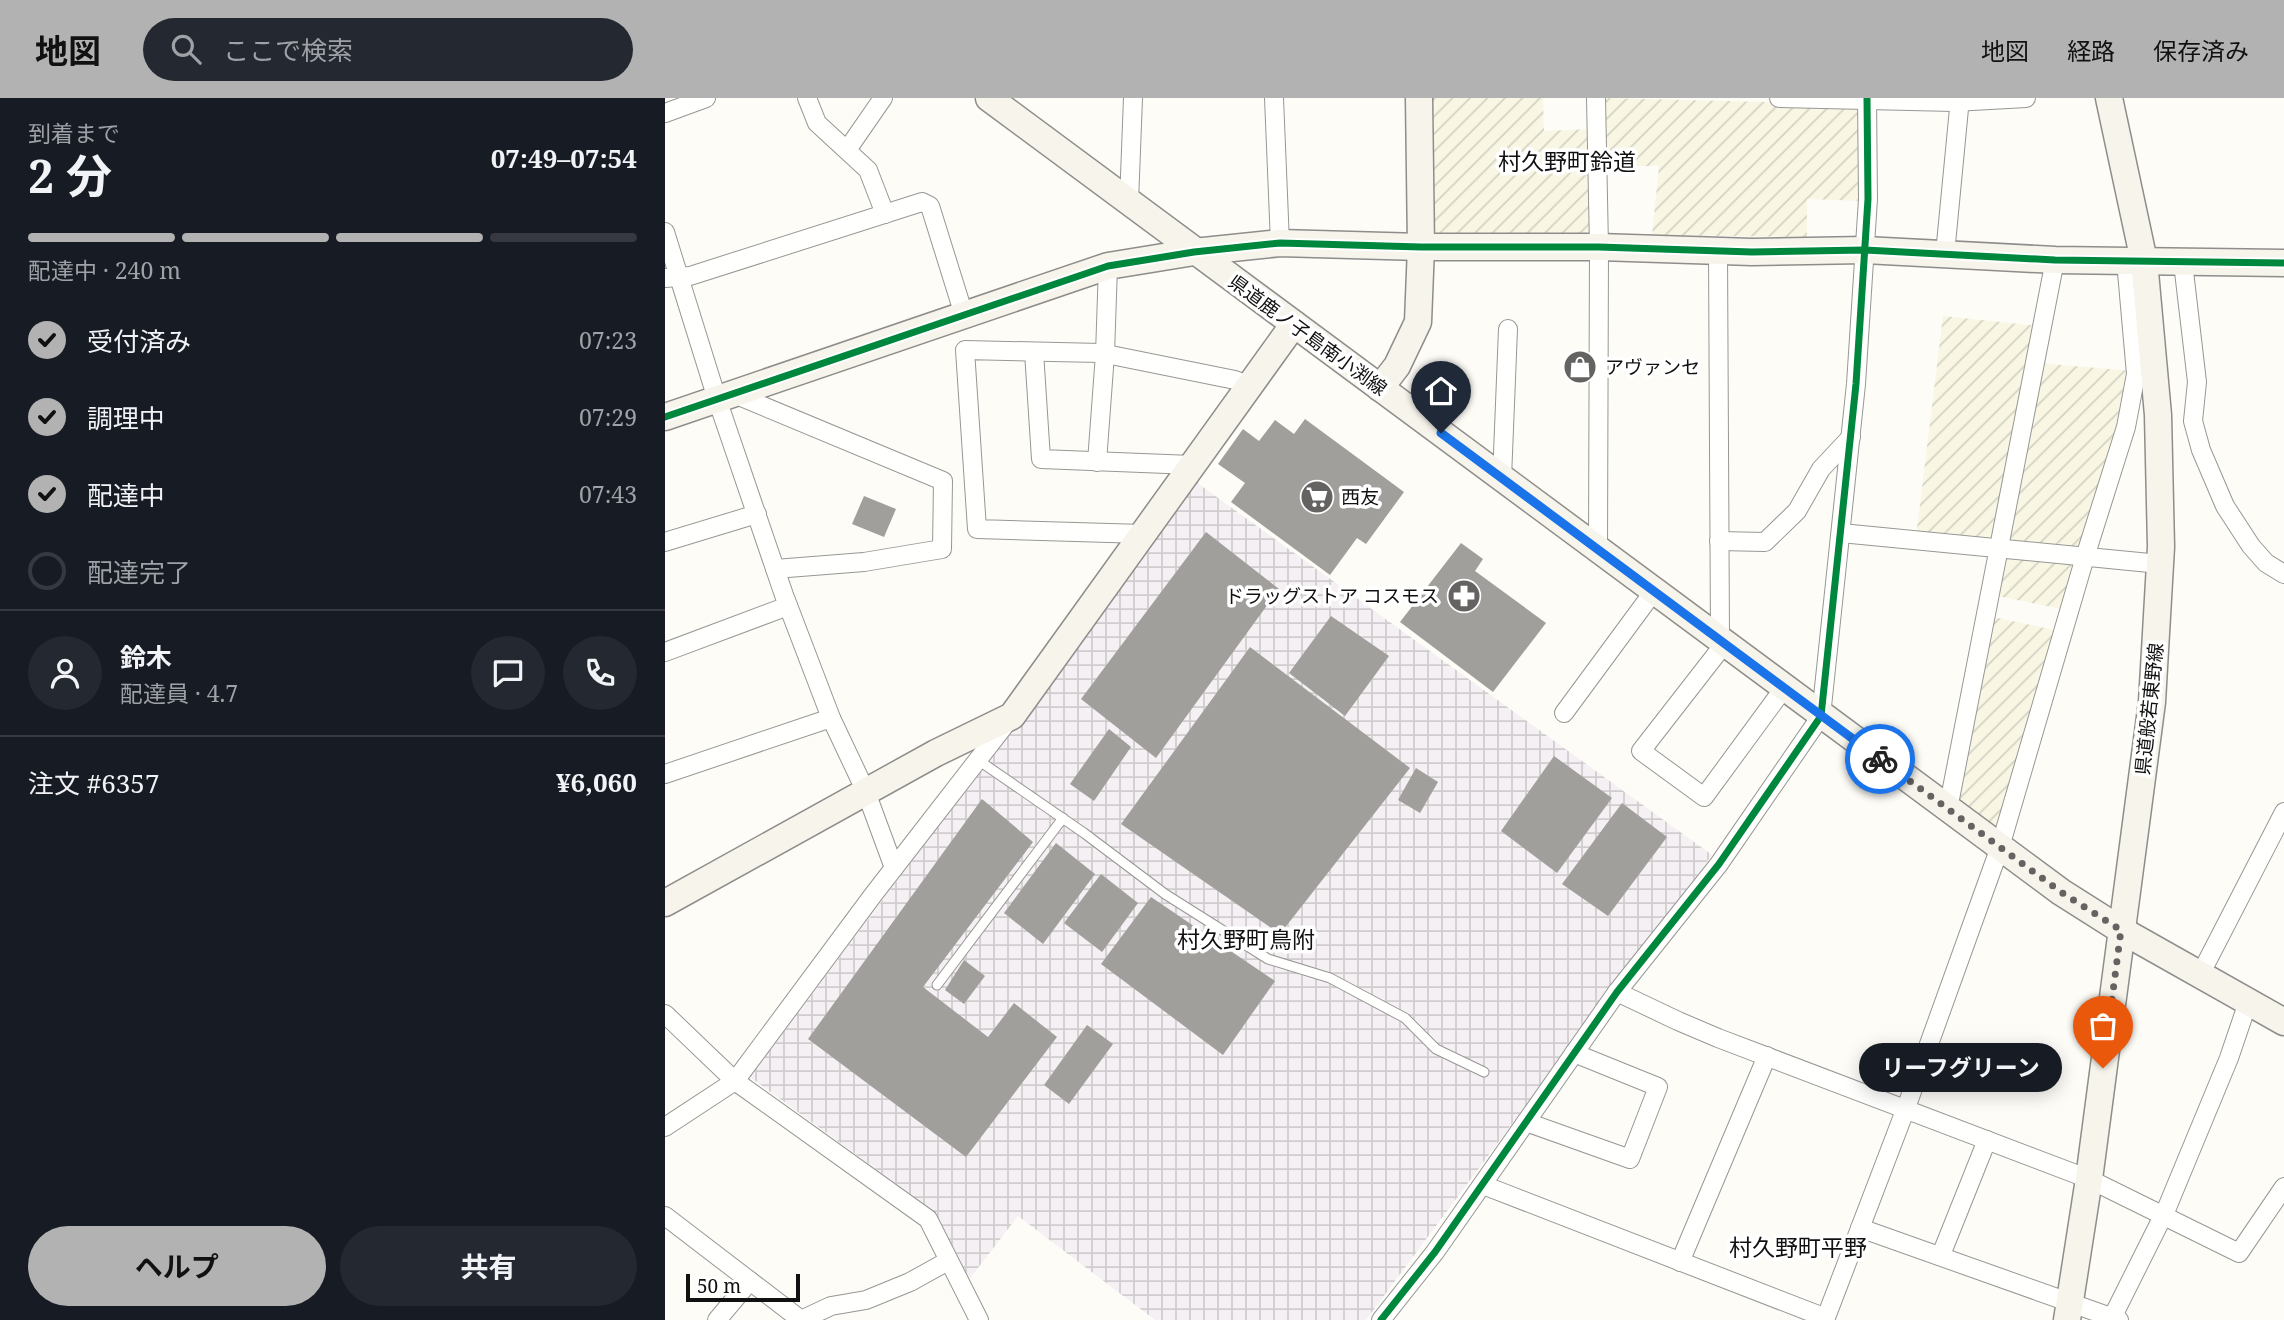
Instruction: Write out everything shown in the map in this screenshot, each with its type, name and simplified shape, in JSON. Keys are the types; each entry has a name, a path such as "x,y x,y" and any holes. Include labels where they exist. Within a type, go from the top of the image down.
{"main road":[{"name":"県道鹿ノ子島南小渕線","path":"989,98 2061,892 2121,930 2284,1022"},
{"path":"1380,388 1397,366 1418,322 1421,247 1419,98"},
{"name":"県道般若東野線","path":"2068,1312 2089,1179 2152,702 2160,564 2158,415 2109,98"},
{"path":"665,417 1108,266 1194,252 1280,243 1718,251 1865,250 2056,260 2284,263"},
{"path":"665,903 866,792 976,747 1012,716 1294,324"}],"street":[{"path":"665,114 706,98"},
{"path":"807,98 817,123 868,170 885,214"},
{"path":"846,150 883,98"},
{"path":"1129,202 1133,98"},
{"path":"1274,98 1280,243"},
{"path":"1596,98 1599,247 1598,550"},
{"path":"1779,98 2026,98"},
{"path":"1381,1320 1435,1252 1617,992 1719,864 1821,716 1851,438 1868,199 1867,99"},
{"path":"1945,254 1960,100"},
{"path":"673,277 690,276 922,202 930,206 964,315"},
{"path":"665,232 673,277 726,396 757,514 788,606 831,718 866,792 894,868"},
{"path":"1718,251 1722,641 1641,751 1704,797 1784,688"},
{"path":"1948,809 2056,260"},
{"path":"1483,1185 1825,1319 1906,1108 2000,847 2085,556 2126,427 2136,374 2135,261"},
{"path":"2183,262 2197,382 2193,421 2201,450 2225,506 2251,546 2266,563 2284,574"},
{"path":"1097,462 1108,266"},
{"path":"1501,478 1508,329"},
{"path":"1143,534 977,529 965,350 1105,354 1235,380 1250,386"},
{"path":"1034,352 1041,459 1192,465"},
{"path":"726,396 943,481 942,549 864,562 775,569"},
{"path":"1719,541 1765,542 1797,511 1821,470 1851,438"},
{"path":"665,542 757,514"},
{"path":"1841,533 2160,564"},
{"path":"1565,713 1654,591"},
{"path":"665,652 788,606"},
{"path":"665,774 831,718"},
{"path":"665,1127 735,1081 894,868 976,747"},
{"path":"2200,975 2284,812"},
{"path":"1617,992 1678,1021 2089,1179 2239,1253 2284,1187"},
{"path":"1860,1228 1941,1255 2068,1312 2114,1319 2164,1216 2229,1058 2248,1002"},
{"path":"665,1014 735,1081 928,1219 979,1320"},
{"path":"1526,1122 1630,1159 1658,1087 1574,1053"},
{"path":"1680,1262 1767,1056"},
{"path":"1941,1255 1987,1140"},
{"path":"665,1216 801,1320 831,1306 866,1300 910,1282 948,1261"},
{"path":"717,1320 750,1281"}],"lane":[{"path":"976,747 1063,818 1165,894 1268,959 1330,978 1405,1018 1436,1049 1484,1072"},
{"path":"937,985 1063,818"}],"shaded area":[{"path":"1423,98 1543,98 1544,131 1593,129 1593,242 1431,242"},
{"path":"1599,98 1862,104 1863,201 1807,199 1807,237 1652,235 1659,166 1603,166"},
{"path":"1943,316 2040,326 1997,545 1916,537"},
{"path":"2038,363 2133,371 2082,552 2002,546"},
{"path":"1196,482 1712,855 1366,1320 1155,1320 1018,1216 968,1281 936,1213 750,1077"},
{"path":"2001,551 2081,559 2066,610 1993,595"},
{"path":"1989,616 2059,631 1999,842 1951,807"}],"building":[{"name":"西友","path":"1305,419 1404,492 1366,544 1357,538 1330,575 1231,502 1245,483 1218,464 1243,429 1259,441 1275,420 1294,434"},
{"path":"864,496 896,509 884,537 852,524"},
{"path":"1206,532 1279,589 1156,758 1081,699"},
{"name":"ドラッグストア コスモス","path":"1461,543 1483,559 1475,571 1546,623 1493,692 1400,622"},
{"path":"1331,616 1389,656 1345,716 1289,673"},
{"path":"1250,647 1410,768 1280,934 1121,824"},
{"path":"1109,729 1131,747 1094,801 1070,784"},
{"path":"1554,756 1612,798 1557,873 1501,831"},
{"path":"1416,768 1438,782 1420,813 1398,800"},
{"path":"982,799 1033,842 923,987 988,1037 1014,1003 1057,1037 966,1157 808,1039"},
{"path":"1622,803 1667,837 1608,916 1562,884"},
{"path":"1056,843 1095,874 1043,944 1004,913"},
{"path":"1101,874 1138,903 1102,952 1064,923"},
{"path":"1151,897 1275,981 1223,1055 1101,964"},
{"path":"964,960 985,976 964,1004 945,990"},
{"path":"1087,1025 1113,1044 1069,1104 1044,1085"}],"cycle path":[{"path":"1381,1320 1435,1252 1617,992 1719,864 1821,716 1856,384 1868,199 1867,98"},
{"path":"665,417 1108,266 1194,252 1280,243 1752,252 1865,250 2055,260 2284,263"}],"way so far":[{"path":"1880,759 2061,892 2121,930 2103,1068"}],"place":[{"name":"アヴァンセ","path":"1580,367"},
{"name":"西友","path":"1317,497"},
{"name":"ドラッグストア コスモス","path":"1464,596"},
{"name":"リーフグリーン","path":"2103,1068"}],"district":[{"name":"村久野町鈴道","path":"1567,162"},
{"name":"村久野町鳥附","path":"1246,940"},
{"name":"村久野町平野","path":"1798,1248"}],"route":[{"path":"1441,433 1880,759"}]}
